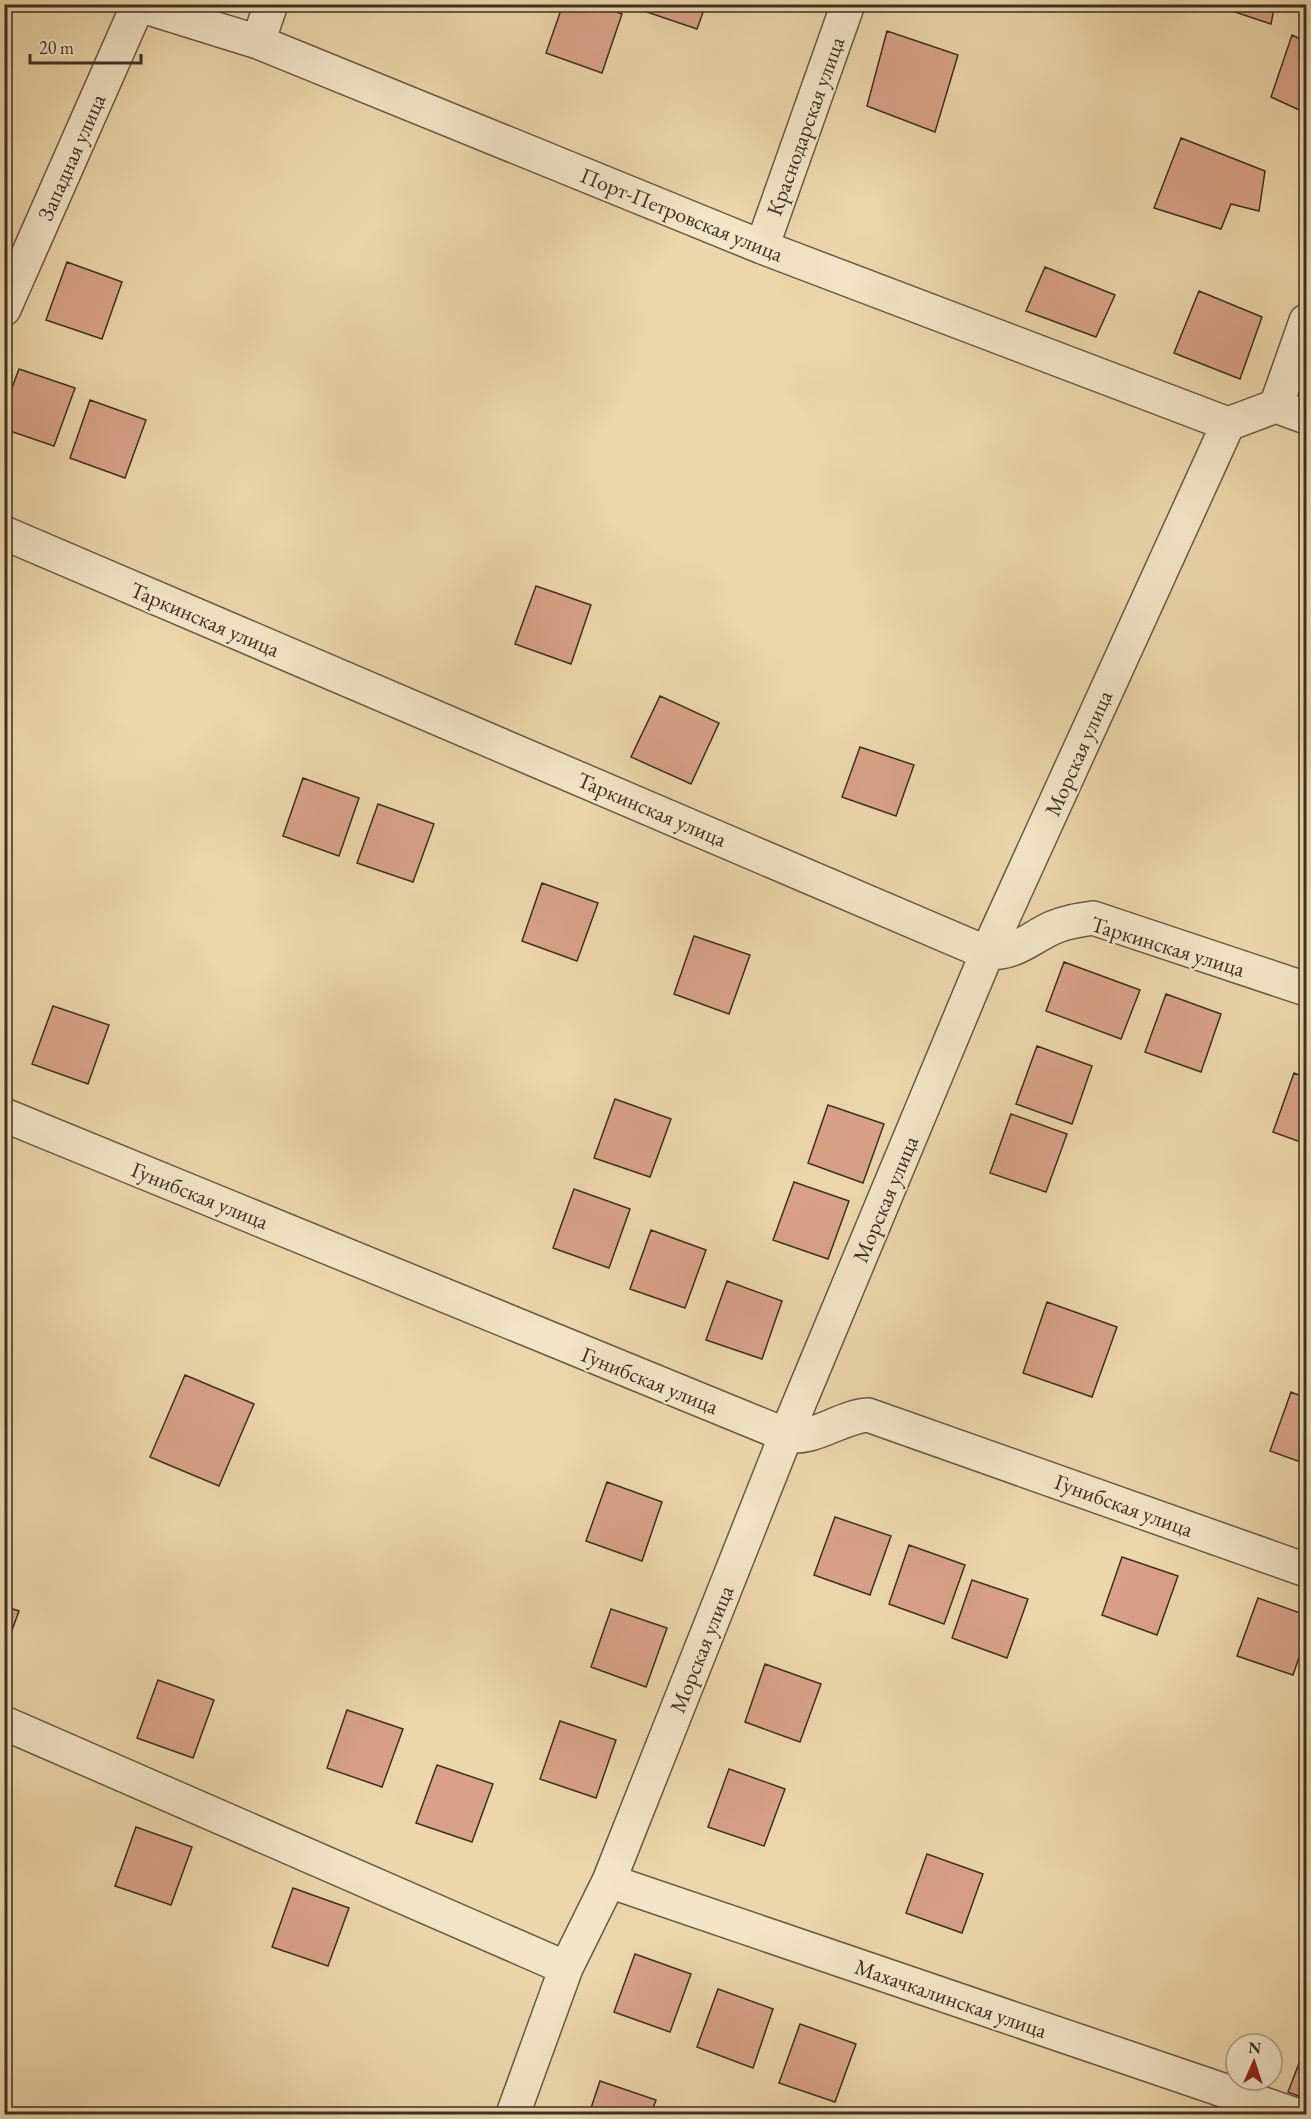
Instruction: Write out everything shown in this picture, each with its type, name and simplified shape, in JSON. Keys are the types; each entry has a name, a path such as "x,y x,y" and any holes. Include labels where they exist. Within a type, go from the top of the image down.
{"street":[{"path":"258,42 271,4"},
{"name":"Краснодарская улица","path":"762,247 848,4"},
{"name":"Порт-Петровская улица","path":"137,5 258,42 762,247 1228,424"},
{"name":"Западная улица","path":"4,309 137,5"},
{"path":"1276,406 1306,321"},
{"path":"1228,424 1276,406 1306,417"},
{"name":"Морская улица","path":"513,2115 566,1968 609,1881 786,1435 987,953 1228,424"},
{"name":"Таркинская улица","path":"4,533 987,953 1004,953 1054,927 1093,918 1306,990"},
{"name":"Гунибская улица","path":"4,1115 786,1435 795,1437 805,1435 856,1416 868,1415 1306,1570"},
{"path":"4,1723 566,1968"},
{"name":"Махачкалинская улица","path":"609,1881 1293,2115"}],"building":[{"path":"563,4 595,4 622,14 602,73 546,53"},
{"path":"643,4 706,4 697,29 641,10"},
{"path":"1211,4 1275,4 1271,24"},
{"path":"887,31 958,55 935,132 867,106"},
{"path":"1292,35 1306,42 1306,113 1271,97"},
{"path":"1181,138 1265,171 1259,211 1231,204 1221,229 1154,208"},
{"path":"67,262 122,282 102,339 46,320"},
{"path":"1045,267 1115,295 1096,337 1026,311"},
{"path":"1199,291 1262,317 1240,379 1174,353"},
{"path":"19,369 75,388 54,446 4,429 4,409"},
{"path":"90,400 146,420 125,478 70,458"},
{"path":"536,586 591,605 571,664 515,644"},
{"path":"660,696 719,723 691,784 631,757"},
{"path":"860,747 914,765 896,816 842,797"},
{"path":"303,778 359,798 339,856 283,836"},
{"path":"378,804 434,824 413,882 357,863"},
{"path":"542,883 598,903 577,961 522,941"},
{"path":"694,936 750,955 729,1014 674,994"},
{"path":"1064,962 1140,990 1121,1039 1046,1011"},
{"path":"1166,994 1221,1014 1201,1072 1145,1052"},
{"path":"53,1006 109,1025 88,1084 32,1064"},
{"path":"1037,1046 1092,1066 1072,1124 1016,1104"},
{"path":"1294,1073 1306,1078 1306,1144 1273,1132"},
{"path":"615,1099 671,1119 650,1177 594,1158"},
{"path":"828,1105 884,1124 863,1183 808,1163"},
{"path":"1011,1114 1067,1134 1046,1192 990,1173"},
{"path":"794,1182 849,1201 828,1259 773,1240"},
{"path":"574,1189 630,1209 609,1268 553,1248"},
{"path":"651,1230 706,1250 685,1308 630,1289"},
{"path":"727,1281 782,1301 762,1359 706,1340"},
{"path":"1047,1302 1117,1327 1092,1397 1023,1373"},
{"path":"185,1375 254,1404 219,1486 150,1457"},
{"path":"1291,1392 1306,1398 1306,1464 1270,1451"},
{"path":"607,1482 662,1502 642,1561 586,1541"},
{"path":"835,1517 891,1536 870,1595 814,1575"},
{"path":"909,1545 965,1565 944,1624 889,1604"},
{"path":"1122,1557 1178,1576 1157,1635 1102,1615"},
{"path":"972,1580 1028,1599 1007,1658 952,1638"},
{"path":"1258,1598 1306,1615 1306,1637 1293,1675 1237,1656"},
{"path":"4,1606 19,1611 4,1652"},
{"path":"611,1609 667,1628 646,1687 591,1667"},
{"path":"765,1664 821,1684 800,1742 745,1722"},
{"path":"158,1680 214,1700 193,1758 137,1738"},
{"path":"347,1710 403,1729 382,1787 327,1768"},
{"path":"560,1721 616,1740 596,1798 540,1779"},
{"path":"437,1765 493,1784 472,1842 416,1823"},
{"path":"729,1769 785,1789 764,1846 708,1827"},
{"path":"136,1827 192,1847 171,1905 115,1886"},
{"path":"927,1854 983,1874 962,1933 906,1913"},
{"path":"293,1888 349,1908 328,1966 272,1947"},
{"path":"635,1954 691,1974 670,2032 614,2012"},
{"path":"718,1989 773,2009 753,2068 697,2047"},
{"path":"800,2024 856,2044 835,2102 779,2083"},
{"path":"1306,2045 1306,2099 1288,2092"},
{"path":"600,2081 656,2100 651,2114 589,2114"}]}
